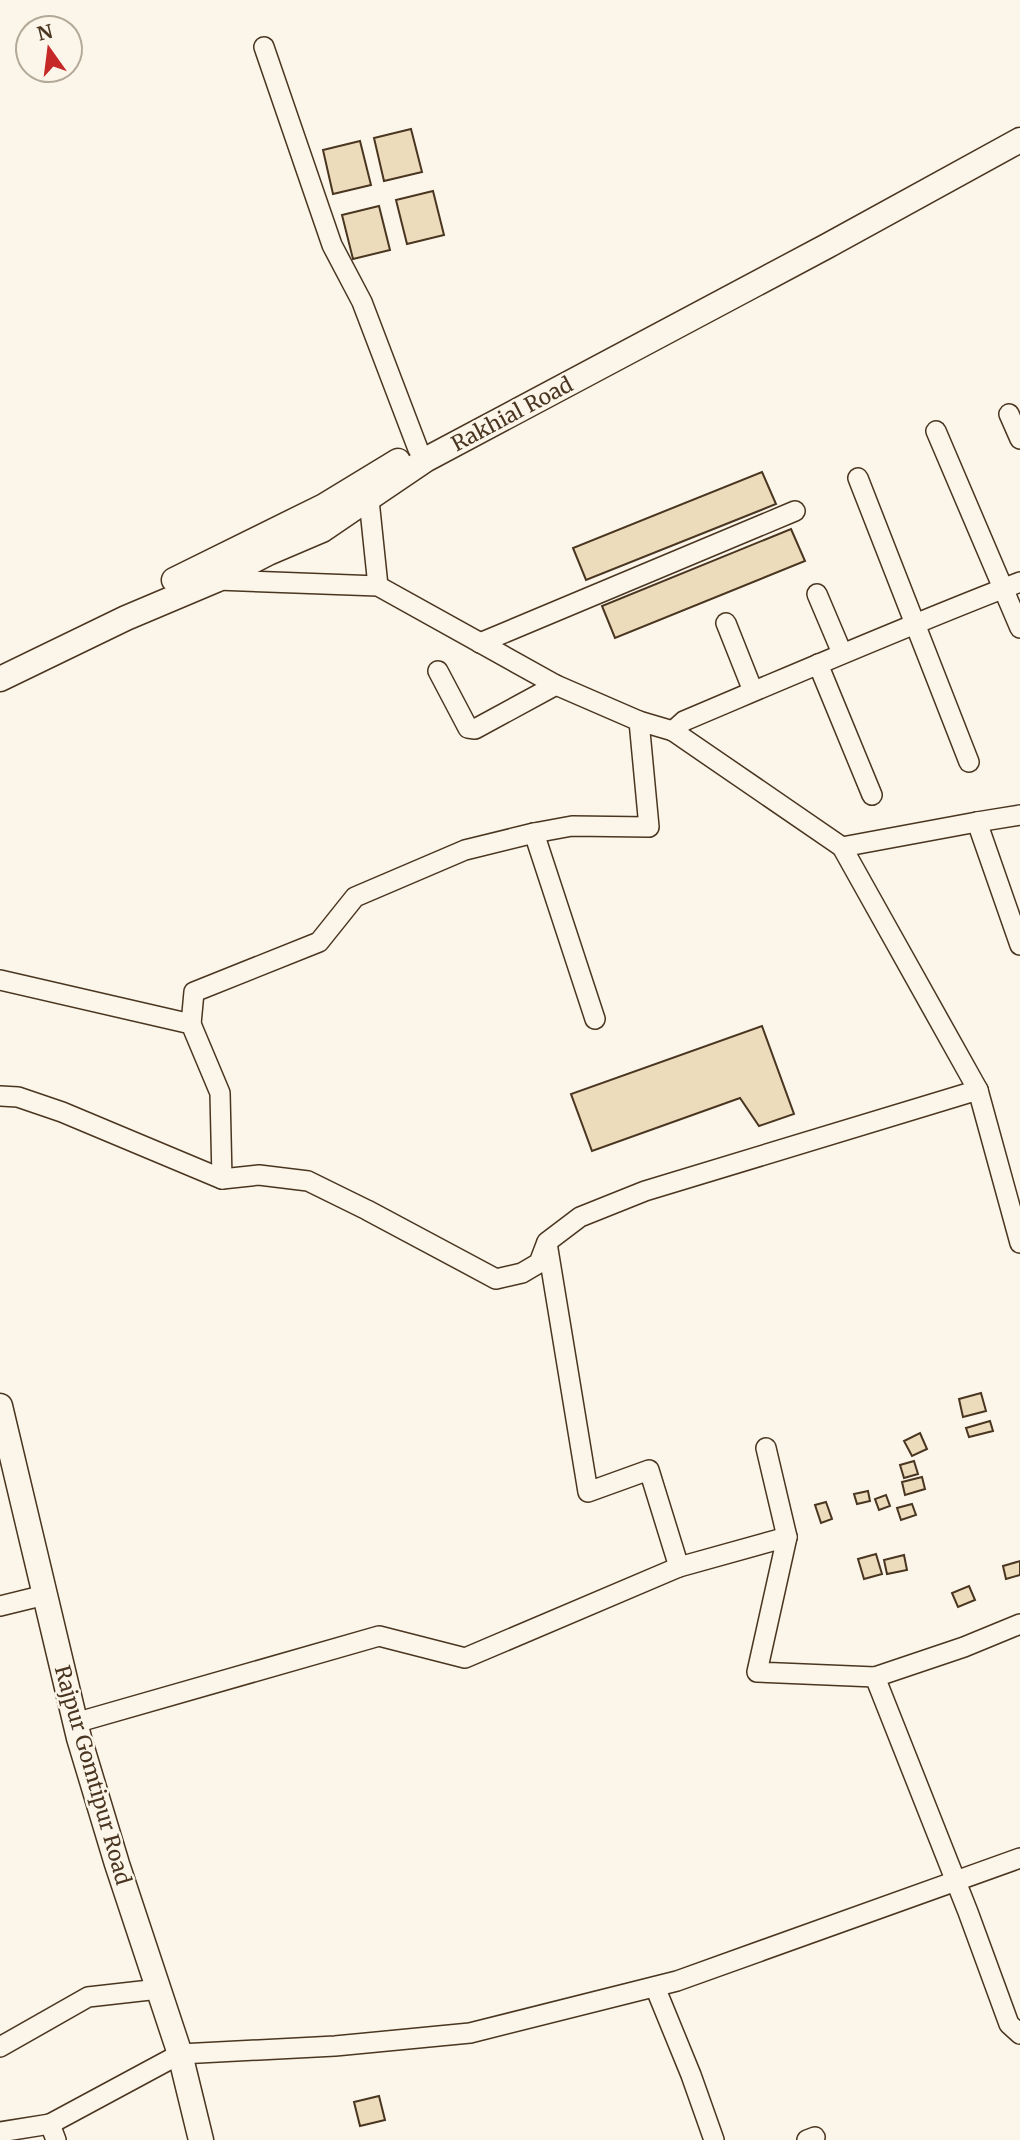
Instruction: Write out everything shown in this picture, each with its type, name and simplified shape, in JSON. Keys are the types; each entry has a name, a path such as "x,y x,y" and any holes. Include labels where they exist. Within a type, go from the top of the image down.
{"main road":[{"name":"Rakhial Road","path":"0,665 324,506 418,449 809,241 1020,125"},
{"name":"Rakhial Road","path":"0,679 126,618 216,580 322,530 425,460 827,247 1020,140"},
{"name":"Rajpur Gomtipur Road","path":"0,1405 75,1723 117,1864 180,2054 201,2140"}],"street":[{"path":"264,47 332,245 362,302 418,449"},
{"path":"1009,414 1020,439"},
{"path":"936,430 1011,586 1020,628"},
{"path":"858,478 969,762"},
{"path":"369,499 378,586"},
{"path":"480,643 795,511"},
{"path":"216,580 378,586 556,685 639,721 673,731 842,847 978,1090 1020,1243"},
{"path":"673,731 684,721 753,691 915,622 1011,586"},
{"path":"817,594 842,653"},
{"path":"726,623 753,691"},
{"path":"817,664 872,795"},
{"path":"438,671 468,728 475,729 556,685"},
{"path":"222,1179 220,1093 191,1024 194,992 319,942 355,897 465,850 534,833 572,827 649,827 639,721"},
{"path":"842,847 1020,815"},
{"path":"977,822 1020,945"},
{"path":"534,833 594,1019"},
{"path":"0,980 191,1024"},
{"path":"0,1096 18,1097 62,1112 222,1179 259,1175 308,1181 496,1279 522,1273 539,1263 547,1242 580,1217 645,1191 978,1090"},
{"path":"547,1242 588,1492 649,1470 679,1567"},
{"path":"766,1448 786,1538 757,1672 875,1677 964,1647 1020,1624"},
{"path":"75,1723 379,1636 465,1658 679,1567 786,1538"},
{"path":"0,1606 45,1595"},
{"path":"875,1677 968,1912 1009,2025 1020,2034"},
{"path":"0,2132 53,2132 180,2054 335,2046 470,2033 655,1987 1020,1858"},
{"path":"655,1987 714,2140"},
{"path":"0,2047 88,1997 159,1989"}],"building":[{"path":"411,129 422,172 384,181 374,138"},
{"path":"360,141 371,185 333,194 323,150"},
{"path":"433,191 444,235 407,244 396,200"},
{"path":"379,206 390,250 353,259 342,215"},
{"path":"762,472 776,504 586,580 573,548"},
{"path":"791,529 805,561 615,638 602,606"},
{"path":"762,1026 794,1114 759,1126 740,1098 592,1151 571,1094"},
{"path":"981,1393 986,1411 963,1417 959,1399"},
{"path":"990,1421 993,1431 969,1437 966,1428"},
{"path":"920,1433 927,1449 912,1456 904,1441"},
{"path":"914,1461 918,1474 904,1478 900,1465"},
{"path":"922,1477 925,1489 905,1495 902,1482"},
{"path":"868,1491 870,1501 857,1504 854,1494"},
{"path":"886,1495 890,1506 879,1510 875,1499"},
{"path":"826,1502 832,1519 821,1523 815,1505"},
{"path":"912,1504 916,1515 901,1520 897,1508"},
{"path":"876,1554 882,1574 864,1579 858,1559"},
{"path":"904,1555 907,1570 887,1574 884,1560"},
{"path":"1020,1561 1020,1575 1006,1579 1003,1566"},
{"path":"969,1586 975,1600 958,1607 952,1593"},
{"path":"379,2096 385,2120 360,2126 354,2102"}]}
